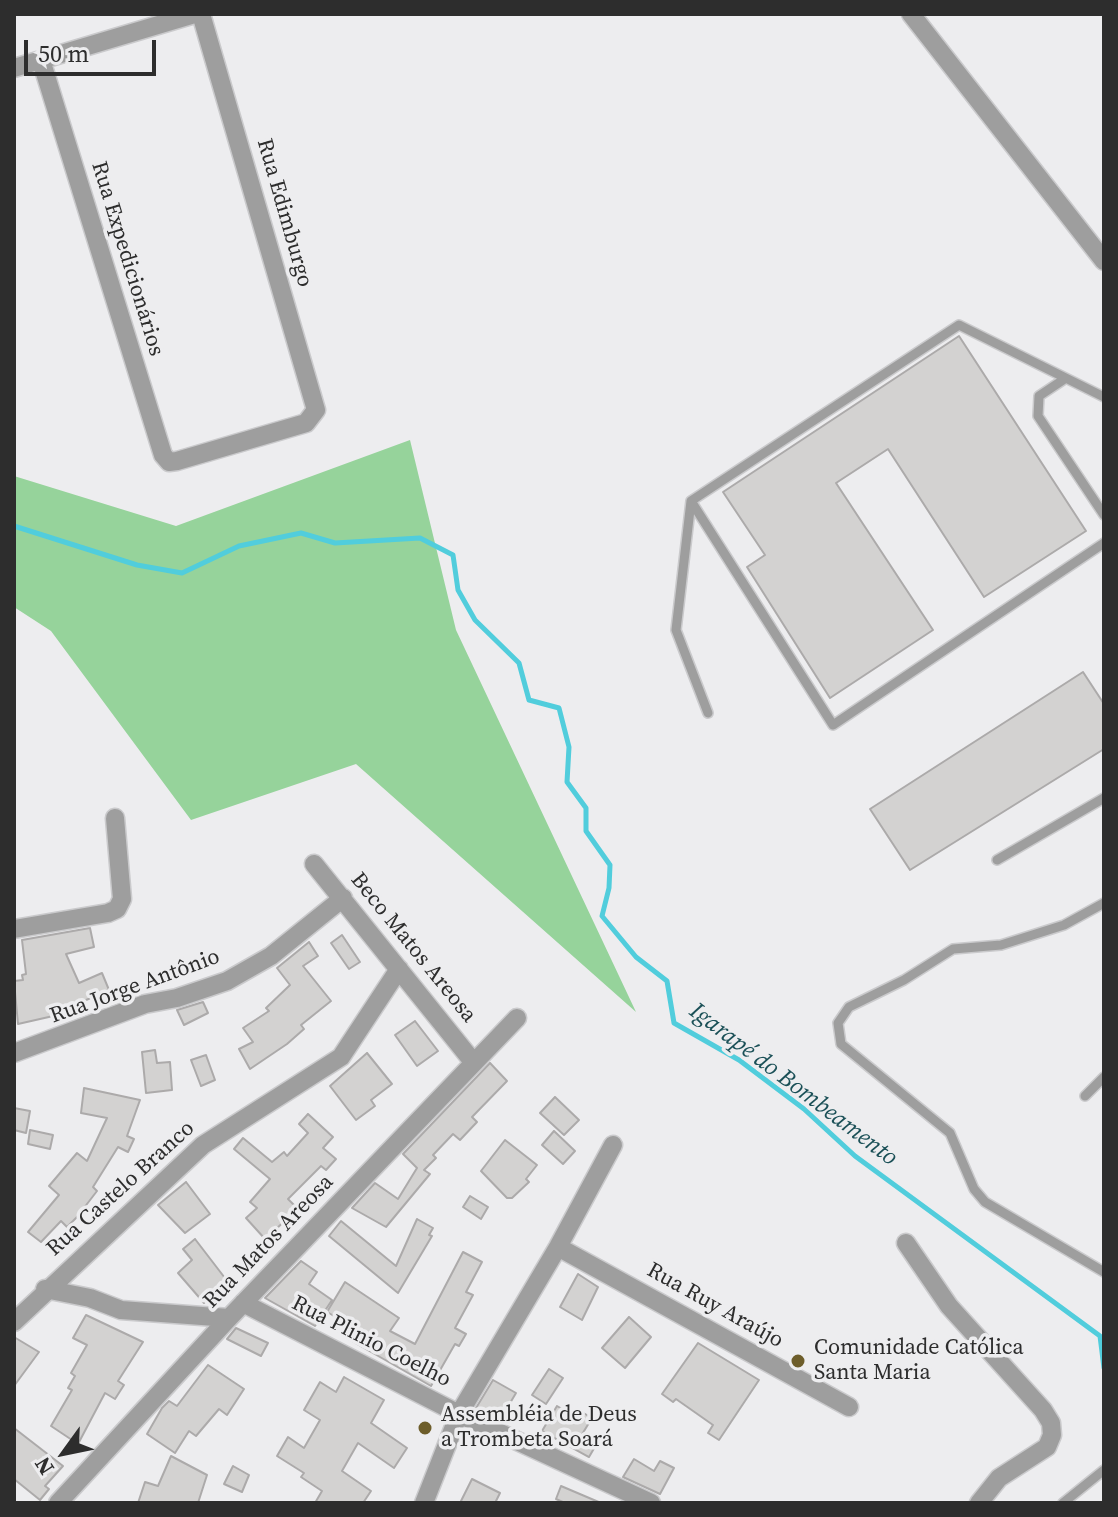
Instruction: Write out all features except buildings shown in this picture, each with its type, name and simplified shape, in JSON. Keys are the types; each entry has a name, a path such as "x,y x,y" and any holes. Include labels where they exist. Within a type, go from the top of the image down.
{"street":[{"path":"14,68 198,14"},
{"name":"Rua Edimburgo","path":"177,461 306,423 316,410 198,14"},
{"path":"911,14 1104,261"},
{"name":"Rua Expedicionários","path":"41,60 163,455 169,462 177,461"},
{"path":"14,929 117,909 122,899 115,818"},
{"name":"Beco Matos Areosa","path":"314,864 474,1063"},
{"name":"Rua Jorge Antônio","path":"14,1053 145,1004 177,998 227,981 271,956 343,898"},
{"name":"Rua Castelo Branco","path":"14,1322 45,1289 203,1145 341,1057 399,969"},
{"name":"Rua Matos Areosa","path":"58,1503 243,1303 517,1018"},
{"path":"424,1503 459,1414 558,1247 613,1145"},
{"path":"906,1243 959,1318 1043,1410 1051,1423 1052,1435 1047,1447 999,1478 979,1503"},
{"name":"Rua Ruy Araújo","path":"558,1247 849,1407"},
{"path":"45,1289 90,1298 121,1310 229,1318"},
{"name":"Rua Plinio Coelho","path":"243,1303 459,1414 651,1503"}],"lane":[{"path":"691,501 959,325 1063,380 1104,397"},
{"path":"1063,380 1039,396 1038,416 1104,515"},
{"path":"691,501 833,725 1103,547"},
{"path":"691,501 676,630 708,713"},
{"path":"997,860 1104,798"},
{"path":"1104,903 1064,925 1001,945 953,949 904,980 849,1007 838,1023 841,1044 950,1133 974,1189 985,1202 1104,1272"},
{"path":"1085,1096 1104,1077"},
{"path":"1063,1503 1104,1470"}],"green space":[{"path":"410,440 456,630 636,1012 356,764 191,820 51,631 14,607 14,476 176,526"}],"waterway":[{"name":"Igarapé do Bombeamento","path":"14,526 137,565 182,573 239,546 301,533 335,543 420,538 453,555 458,590 475,620 519,663 529,700 559,708 569,747 567,782 586,808 586,831 610,865 609,888 602,916 636,957 667,981 674,1023 739,1060 804,1109 855,1156 1100,1336 1104,1368"}],"place":[{"name":"Comunidade Católica Santa Maria","path":"798,1361"},
{"name":"Assembléia de Deus a Trombeta Soará","path":"425,1428"}]}
